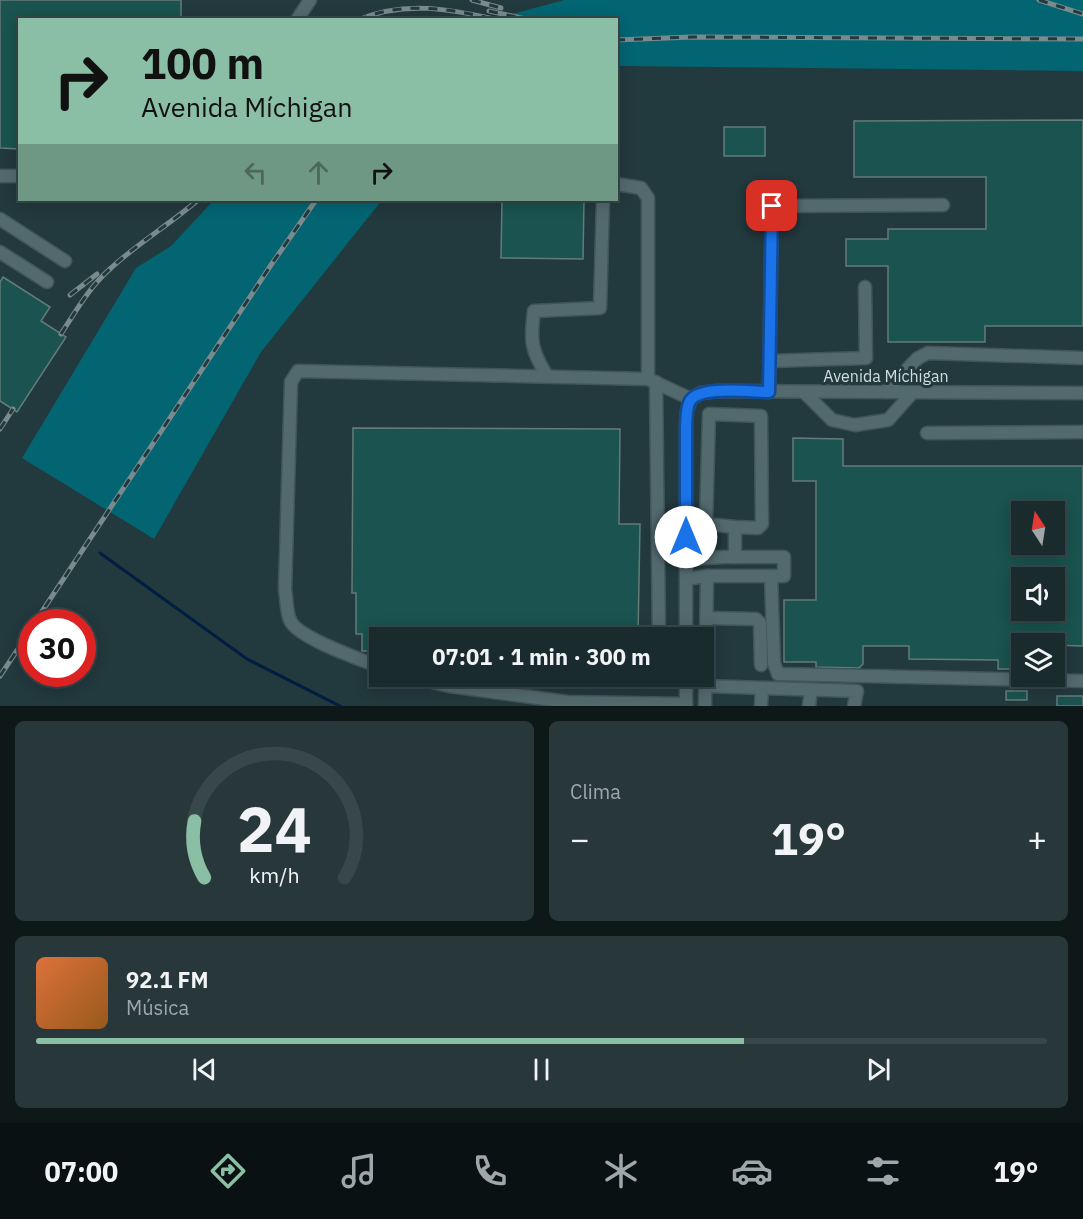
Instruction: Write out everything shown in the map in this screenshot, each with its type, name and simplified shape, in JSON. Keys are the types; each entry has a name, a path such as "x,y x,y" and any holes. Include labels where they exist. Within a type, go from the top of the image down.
{"street":[{"path":"298,18 310,0"},
{"path":"0,176 18,176"},
{"path":"618,184 641,188 648,198 659,627"},
{"path":"547,376 536,359 531,338 534,311 600,308 603,201"},
{"path":"769,392 772,206 944,204"},
{"path":"0,219 65,261"},
{"path":"0,252 47,282"},
{"path":"769,361 866,358 865,287"},
{"path":"885,392 918,358 928,353 1083,357"},
{"path":"369,663 297,630 289,619 285,590 291,382 298,370 652,380 691,399 686,425 686,627"},
{"name":"Avenida Míchigan","path":"691,399 707,392 1083,393"},
{"path":"804,392 832,420 855,425 888,420 912,393"},
{"path":"709,414 761,416 762,524 758,528 735,527 706,524 709,414"},
{"path":"927,433 1083,432"},
{"path":"723,576 735,527"},
{"path":"686,559 784,557 784,576 707,576 686,579"},
{"path":"706,627 707,576"},
{"path":"771,576 774,663 778,674 1083,681"},
{"path":"706,618 756,619 760,623 760,665"},
{"path":"714,686 857,691 854,706"},
{"path":"456,687 567,702 686,705 686,687"},
{"path":"705,687 705,706"},
{"path":"761,706 762,688"},
{"path":"809,706 811,690"}],"shaded area":[{"path":"564,0 1083,0 1083,71 618,66 618,18 498,18"},
{"path":"213,201 381,201 261,352 154,539 22,458 136,268 171,246"}],"building":[{"path":"0,0 181,0 181,18 18,18 18,149 0,148"},
{"path":"1083,120 1083,326 985,326 985,342 888,342 888,266 846,266 846,239 888,239 888,229 986,229 986,177 854,177 854,121"},
{"path":"724,127 765,127 765,156 724,156"},
{"path":"502,201 584,201 583,259 501,258"},
{"path":"3,277 50,307 41,321 66,337 17,412 0,401 0,282"},
{"path":"353,428 620,429 619,524 640,524 638,627 369,627 369,651 362,651 362,634 356,634 356,593 352,593"},
{"path":"793,438 843,439 843,466 1083,466 1083,646 1065,645 1065,633 1011,633 1011,669 998,669 998,660 909,659 909,646 863,646 863,664 859,668 816,667 816,662 784,662 784,600 816,600 816,481 793,481"},
{"path":"1006,691 1027,691 1027,700 1006,700"},
{"path":"1057,696 1083,696 1083,706 1057,706"}],"waterway":[{"path":"100,553 247,659 340,706"}],"railway":[{"path":"472,0 501,8"},
{"path":"1039,0 1083,14"},
{"path":"364,18 410,8 445,10 489,18"},
{"path":"489,11 521,18"},
{"path":"618,40 692,37 1083,39"},
{"path":"61,334 103,275 197,201"},
{"path":"44,609 315,201"},
{"path":"70,295 97,274"},
{"path":"0,429 13,409"},
{"path":"0,676 18,649"}],"route":[{"path":"686,537 688,404 695,396 707,392 769,392 772,206"}]}
